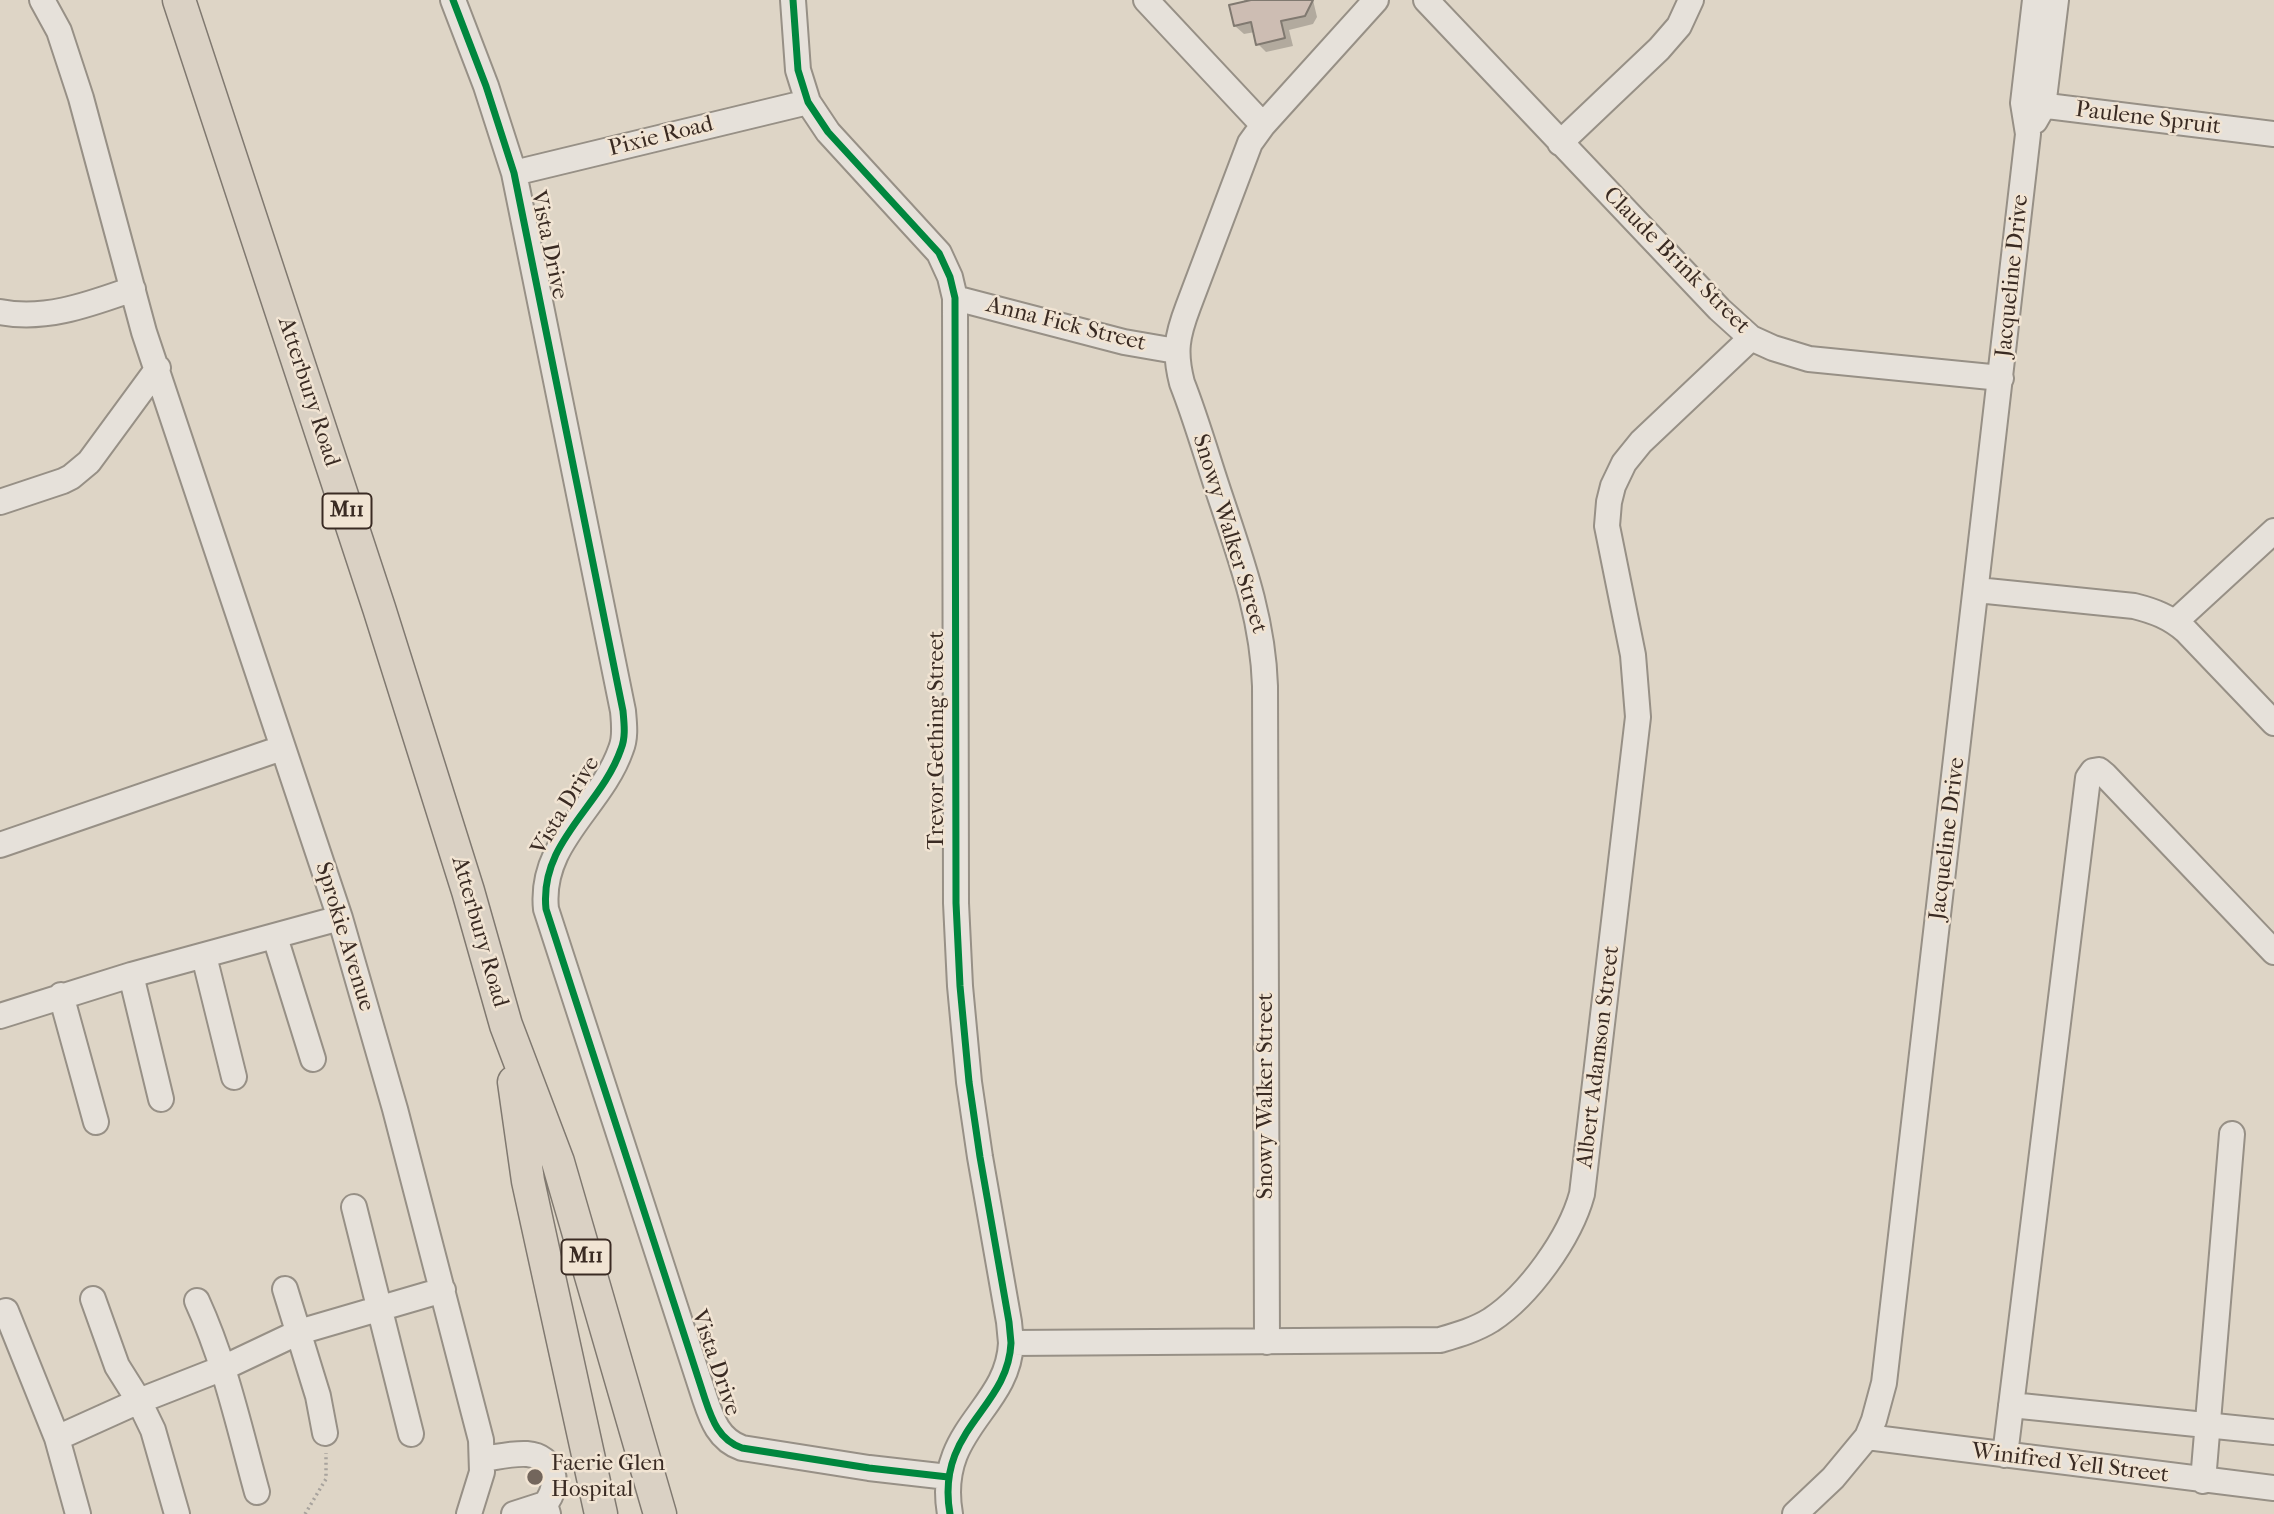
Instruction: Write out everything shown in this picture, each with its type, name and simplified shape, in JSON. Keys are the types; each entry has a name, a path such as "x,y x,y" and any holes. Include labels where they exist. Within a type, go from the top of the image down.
{"main road":[{"name":"Atterbury Road","path":"179,0 379,608 468,891 506,1025 558,1162 660,1514"},
{"name":"Atterbury Road","path":"506,1025 528,1181 601,1514"}],"street":[{"name":"Sprokie Avenue","path":"42,0 59,31 77,87 144,332 340,918 381,1056 481,1440 483,1459 478,1488 469,1514"},
{"name":"Vista Drive","path":"453,0 486,86 513,173 620,692 624,723 622,747 611,771 562,843 547,874 547,909 705,1399 720,1434 741,1448 948,1477"},
{"name":"Trevor Gething Street","path":"793,0 798,70 808,102 828,132 942,257 955,298 956,903 960,986 975,1127 1011,1342 1010,1361 1006,1370 956,1448 948,1477 950,1514"},
{"path":"1146,0 1264,125"},
{"name":"Snowy Walker Street","path":"1268,1342 1263,652 1245,570 1182,383 1176,351 1180,328 1250,143 1376,0"},
{"name":"Claude Brink Street","path":"1426,0 1719,310 1751,338 1810,359 2001,378"},
{"path":"1560,143 1666,42 1682,22 1691,0"},
{"name":"Jacqueline Drive","path":"2033,105 2035,0"},
{"name":"Jacqueline Drive","path":"1795,1514 1833,1478 1867,1437 1884,1383 2028,134 2056,0"},
{"name":"Pixie Road","path":"513,173 808,102"},
{"name":"Paulene Spruit","path":"2033,105 2274,134"},
{"path":"0,312 42,315 64,311 133,289"},
{"name":"Anna Fick Street","path":"955,298 1125,342 1176,351"},
{"name":"Albert Adamson Street","path":"1011,1342 1440,1340 1469,1331 1491,1320 1518,1297 1552,1256 1575,1217 1582,1194 1638,717 1633,655 1607,526 1609,502 1617,475 1632,452 1751,338"},
{"path":"0,502 63,481 81,469 89,462 158,368"},
{"path":"2175,622 2274,531"},
{"path":"1977,590 2134,606 2159,613 2175,622 2274,723"},
{"path":"0,845 282,748"},
{"path":"2005,1455 2088,778 2093,771 2099,770 2105,775 2274,952"},
{"path":"0,1016 61,995 340,918"},
{"path":"275,937 313,1059"},
{"path":"204,956 234,1077"},
{"path":"131,975 161,1099"},
{"path":"61,995 96,1122"},
{"path":"2203,1481 2232,1134"},
{"path":"354,1207 411,1434"},
{"path":"285,1289 318,1396 325,1433"},
{"path":"57,1438 139,1401 223,1368 299,1332 443,1290"},
{"path":"93,1299 117,1366 139,1401 160,1451 177,1514"},
{"path":"197,1301 212,1333 223,1368 257,1492"},
{"path":"6,1311 57,1438 78,1514"},
{"path":"2011,1405 2274,1432"},
{"name":"Winifred Yell Street","path":"1867,1437 2274,1488"},
{"path":"483,1459 527,1454 544,1461 555,1479 546,1509 514,1514"}],"path":[{"path":"305,1514 326,1479 325,1433"}],"building":[{"path":"1251,0 1313,0 1305,16 1281,21 1285,38 1256,45 1251,22 1234,26 1229,5"}],"cycle path":[{"path":"453,0 486,86 514,173 623,711 623,744 612,770 561,844 546,885 546,909 705,1399 722,1435 742,1448 869,1468 948,1477"},
{"path":"793,0 798,70 808,102 828,132 939,253 950,277 955,298 956,903 960,986 969,1082 1011,1343 1007,1366 998,1386 962,1440 953,1461 948,1485 950,1514"}],"place":[{"name":"Faerie Glen Hospital","path":"535,1477"}]}
